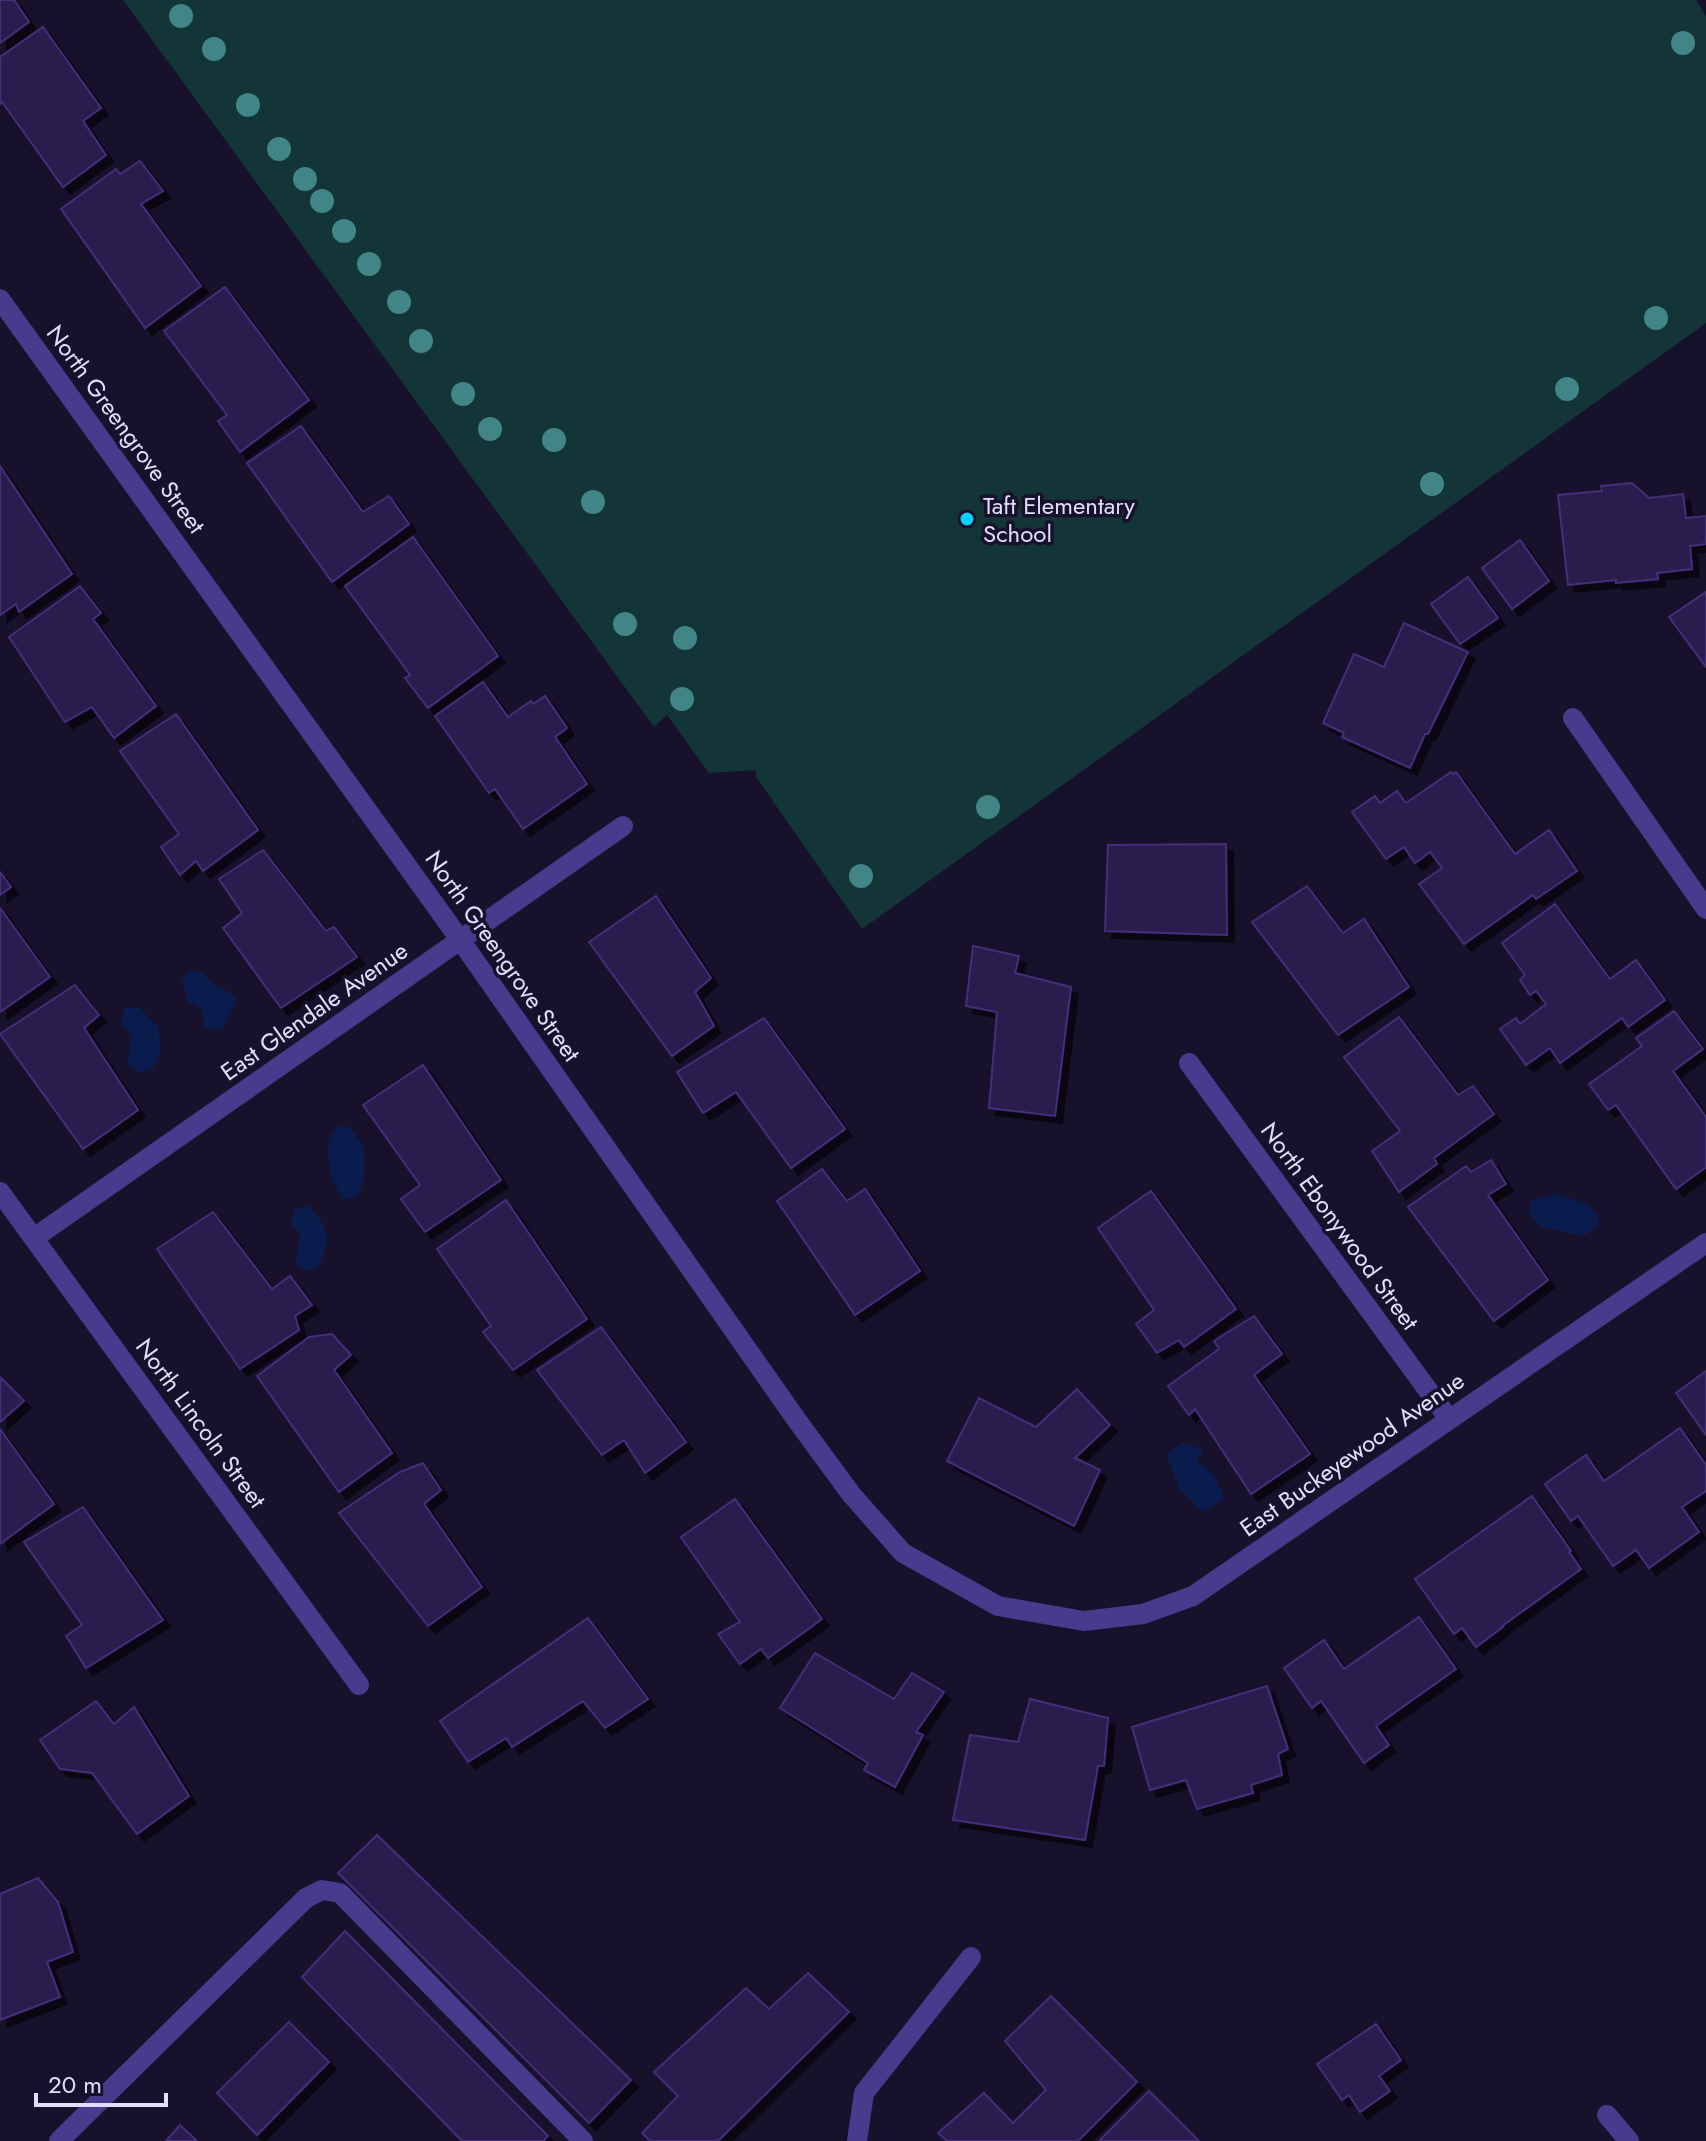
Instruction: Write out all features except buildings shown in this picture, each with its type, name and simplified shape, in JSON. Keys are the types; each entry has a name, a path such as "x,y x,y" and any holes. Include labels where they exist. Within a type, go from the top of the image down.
{"street":[{"name":"North Greengrove Street","path":"0,299 461,941 851,1494 903,1553 998,1606"},
{"path":"1573,718 1706,909"},
{"name":"East Glendale Avenue","path":"34,1238 623,826"},
{"name":"North Ebonywood Street","path":"1189,1063 1449,1419"},
{"name":"North Lincoln Street","path":"0,1192 359,1685"},
{"name":"East Buckeyewood Avenue","path":"998,1606 1084,1621 1143,1614 1193,1596 1706,1243"},
{"path":"59,2141 306,1898 322,1890 340,1893 583,2141"},
{"path":"857,2141 864,2093 971,1957"},
{"path":"1607,2115 1629,2141"}],"green space":[{"name":"Taft Elementary School","path":"123,0 1696,0 1706,16 1706,323 862,929 756,777 756,770 709,773 667,715 654,727"}],"water":[{"path":"189,970 201,972 214,985 230,992 237,1001 223,1028 211,1030 204,1025 201,1009 189,1003 182,981"},
{"path":"126,1007 140,1008 159,1028 160,1054 153,1068 139,1073 127,1064 132,1037 120,1021"},
{"path":"336,1127 350,1127 364,1147 364,1180 358,1196 343,1200 330,1176 327,1144"},
{"path":"1555,1194 1586,1203 1599,1216 1598,1226 1583,1236 1542,1227 1528,1212 1531,1201"},
{"path":"308,1205 325,1228 327,1242 317,1268 305,1270 295,1263 300,1236 291,1223 295,1209"},
{"path":"1183,1442 1203,1450 1197,1461 1212,1473 1225,1498 1203,1512 1179,1488 1166,1454"}],"place":[{"name":"Taft Elementary School","path":"967,519"}]}
